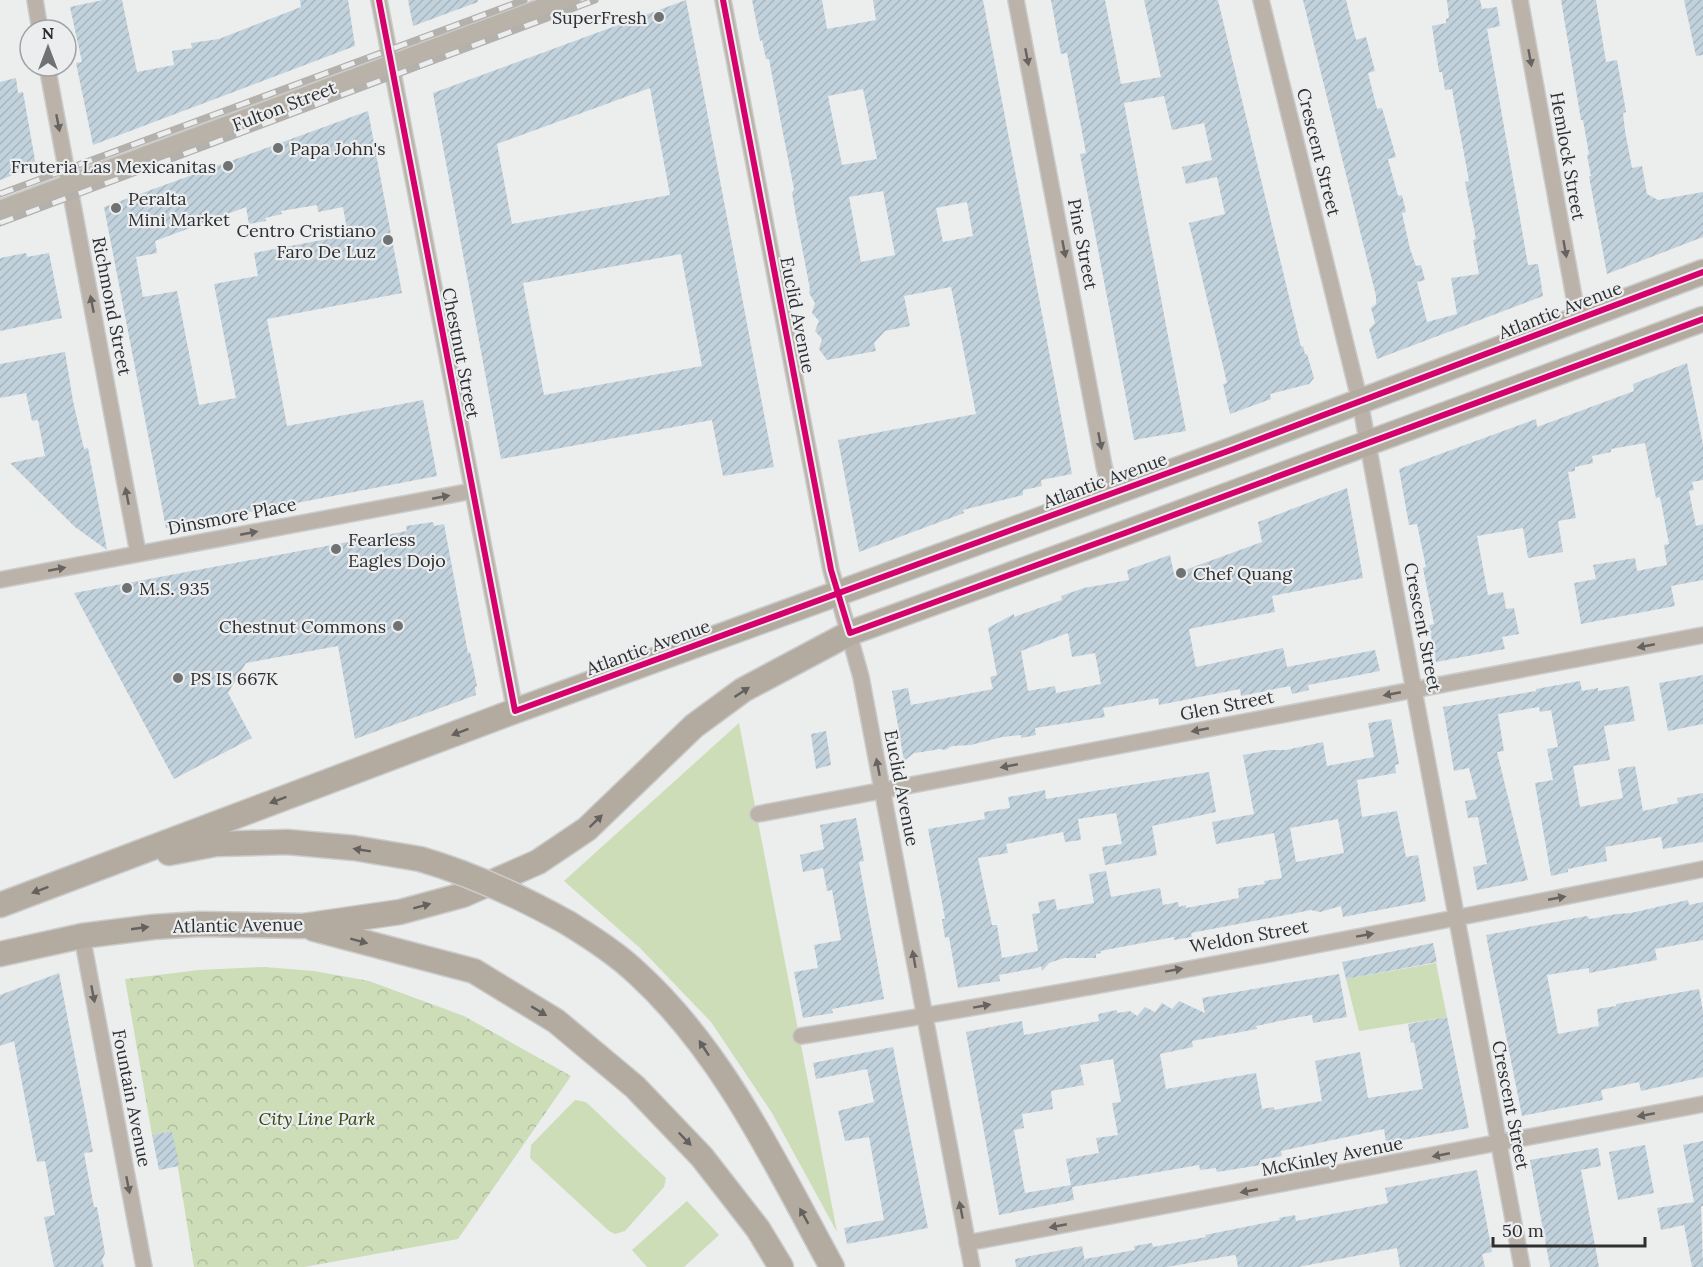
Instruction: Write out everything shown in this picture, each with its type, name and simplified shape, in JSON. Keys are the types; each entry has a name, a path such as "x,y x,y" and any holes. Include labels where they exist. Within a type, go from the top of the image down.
{"main road":[{"name":"Atlantic Avenue","path":"0,905 515,711 1360,402 1703,272"},
{"name":"Atlantic Avenue","path":"0,954 82,936 153,927 200,924 303,926 400,912 463,895 538,862 587,829 694,726 743,690 850,633 1703,319"},
{"path":"104,866 216,844 286,842 354,848 420,859 449,867 525,899 606,946 666,1002 696,1036 756,1127 832,1267"},
{"path":"303,926 474,971 556,1021 635,1087 702,1157 758,1229 781,1267"}],"street":[{"path":"34,0 38,18"},
{"name":"Chestnut Street","path":"378,0 515,711"},
{"name":"Fulton Street","path":"0,212 568,0"},
{"name":"Euclid Avenue","path":"723,0 831,570 861,677 972,1267"},
{"name":"Pine Street","path":"1016,0 1111,494"},
{"name":"Crescent Street","path":"1261,0 1360,402 1522,1267"},
{"name":"Hemlock Street","path":"1520,0 1578,319"},
{"name":"Richmond Street","path":"49,78 138,553"},
{"name":"Dinsmore Place","path":"0,580 472,491"},
{"name":"Glen Street","path":"758,814 1703,635"},
{"name":"Weldon Street","path":"801,1036 924,1016 1456,918 1703,869"},
{"name":"Fountain Avenue","path":"82,936 144,1267"},
{"name":"McKinley Avenue","path":"967,1243 1703,1104"}],"green space":[{"path":"739,723 837,1232 772,1113 711,1022 640,948 564,881"},
{"path":"1436,963 1447,1017 1359,1031 1346,979"},
{"name":"City Line Park","path":"264,967 314,971 369,981 464,1016 571,1076 458,1239 304,1267 194,1267 172,1131 152,1135 125,979 199,970"},
{"path":"575,1100 586,1102 666,1178 664,1187 625,1231 615,1234 609,1231 530,1158 531,1145"},
{"path":"687,1201 719,1235 684,1267 647,1267 632,1250"}],"building":[{"path":"103,0 122,0 137,72 174,65 172,51 192,48 191,43 219,39 301,7 300,0 348,0 355,46 93,145 78,73 78,63 82,62 78,44 78,18 72,18 70,7"},
{"path":"408,0 478,0 478,2 413,26"},
{"path":"686,0 774,467 723,476 712,420 501,459 433,93","holes":["650,88 670,195 512,224 497,144","681,254 702,366 544,395 523,283"]},
{"path":"752,0 822,0 827,29 876,20 873,0 983,0 1072,474 1041,480 1042,486 1023,490 1023,495 963,510 964,513 859,552 838,440 976,414 951,287 904,296 910,326 885,331 874,343 876,351 827,360 819,349 822,339 815,331 819,321 812,313 815,303 809,293 792,193 794,189 769,59 766,59 762,40 760,41","holes":["863,89 877,159 842,165 828,96","883,191 895,255 861,262 849,197","967,202 973,236 943,242 936,208"]},
{"path":"1051,0 1105,0 1121,84 1161,77 1144,0 1218,0 1301,347 1303,346 1307,354 1314,378 1309,384 1270,394 1271,399 1230,414 1223,384 1227,383 1189,223 1225,214 1217,177 1186,184 1182,167 1212,160 1204,123 1172,130 1164,96 1124,103 1186,431 1134,440 1080,154 1086,153 1067,53 1061,54"},
{"path":"1303,0 1346,0 1356,40 1366,37 1375,71 1368,73 1377,109 1382,108 1396,157 1388,159 1398,196 1402,195 1406,212 1402,213 1410,249 1416,266 1421,265 1425,280 1417,282 1427,322 1457,314 1451,278 1479,274 1473,240 1476,239 1465,182 1469,181 1452,89 1445,90 1442,72 1439,72 1432,26 1446,23 1446,19 1449,18 1447,0 1480,0 1482,9 1497,7 1500,26 1487,29 1528,265 1538,264 1543,296 1377,359 1369,329 1375,323 1371,308 1376,304 1376,296"},
{"path":"1561,0 1596,0 1606,62 1617,60 1626,112 1623,113 1625,131 1632,168 1642,166 1647,194 1658,200 1703,192 1703,237 1607,274 1589,176 1591,176 1587,155 1589,154"},
{"path":"1684,0 1703,0 1703,55 1696,56"},
{"path":"16,78 18,93 23,92 36,166 0,180 0,82"},
{"path":"368,111 402,293 267,319 287,426 423,400 437,476 166,528 104,207","holes":["317,205 318,212 343,207 348,235 254,253 258,276 214,284 236,398 199,405 177,291 143,297 136,257 157,253 155,241 246,207 249,224 266,221 265,218 282,214 281,211"]},
{"path":"26,253 27,257 49,253 62,318 0,331 0,258"},
{"path":"65,352 84,449 88,448 107,550 75,527 10,463 45,456 38,420 32,421 26,393 0,398 0,364"},
{"path":"1687,363 1703,445 1703,480 1692,482 1694,490 1689,491 1696,526 1703,524 1703,580 1671,586 1675,606 1581,624 1574,583 1596,579 1593,565 1635,558 1637,571 1667,565 1664,545 1669,544 1660,497 1656,498 1645,443 1611,449 1611,452 1592,456 1593,463 1575,467 1575,471 1568,472 1576,518 1558,521 1563,552 1528,558 1523,528 1477,536 1488,595 1503,592 1506,609 1514,608 1519,634 1502,637 1505,649 1436,662 1429,625 1434,624 1423,568 1426,567 1417,524 1409,525 1399,469 1536,419 1537,427 1634,391 1633,384"},
{"path":"1347,488 1363,578 1272,596 1275,612 1189,629 1196,667 1283,648 1287,667 1375,650 1380,671 1308,685 1309,690 1292,694 1290,686 1241,696 1240,689 1159,705 1158,698 1103,708 1105,717 1035,728 1036,735 1021,738 1021,735 1002,737 971,745 952,746 945,750 914,753 904,761 892,691 908,688 911,705 993,689 990,677 997,675 988,628 1014,614 1014,617 1062,600 1061,596 1084,588 1129,580 1127,570 1170,555 1174,574 1262,542 1258,522","holes":["1068,633 1072,657 1095,653 1101,684 1056,693 1055,686 1028,691 1021,651"]},
{"path":"433,522 434,526 444,524 468,653 470,652 477,686 475,687 476,695 355,739 338,646 246,663 228,693 252,738 174,779 74,593 407,531 406,526"},
{"path":"1703,675 1703,724 1668,731 1659,683"},
{"path":"1580,681 1582,691 1629,686 1635,721 1604,726 1610,760 1573,766 1580,807 1623,798 1618,769 1635,766 1643,811 1678,803 1677,798 1703,793 1703,842 1663,849 1661,837 1605,847 1607,861 1568,869 1568,872 1551,876 1535,783 1553,780 1547,749 1558,747 1551,710 1540,712 1539,707 1498,714 1504,751 1497,752 1528,880 1477,890 1473,867 1487,864 1478,817 1468,818 1465,801 1477,799 1469,768 1454,771 1443,707"},
{"path":"1391,719 1399,764 1395,765 1396,773 1357,780 1362,817 1397,811 1406,857 1418,855 1426,901 1343,917 1341,906 1320,912 1311,910 1191,933 1192,937 1174,940 1174,937 1100,951 1101,953 1096,954 1096,958 1064,958 1049,963 1042,971 1041,966 999,975 1000,981 958,988 949,937 945,938 942,919 945,919 928,829 985,819 984,812 1010,808 1008,797 1045,790 1046,799 1209,772 1216,812 1152,826 1157,855 1105,865 1102,847 1122,844 1116,813 1078,819 1081,840 1065,842 1063,832 1006,844 1008,853 978,858 992,925 997,925 1002,958 1038,951 1032,914 1040,913 1038,902 1055,899 1057,910 1094,903 1089,874 1106,871 1111,897 1160,888 1163,905 1178,902 1179,907 1186,905 1186,908 1239,898 1238,888 1265,884 1264,881 1282,878 1274,833 1216,844 1212,822 1254,814 1243,755 1270,750 1286,750 1323,742 1327,766 1374,757 1368,723","holes":["1338,819 1344,853 1296,862 1290,828"]},
{"path":"826,731 831,765 816,769 811,734"},
{"path":"856,818 864,861 859,862 884,999 832,1009 833,1013 803,1018 794,972 818,968 814,945 841,940 832,890 827,891 823,868 803,872 800,855 824,849 820,825"},
{"path":"1688,900 1689,905 1703,902 1703,940 1655,949 1657,960 1589,973 1589,968 1547,975 1558,1034 1599,1026 1597,1009 1699,989 1703,1012 1703,1077 1641,1091 1639,1082 1601,1090 1603,1100 1522,1116 1486,935 1587,916 1590,919 1631,913"},
{"path":"1433,943 1437,962 1346,979 1342,962"},
{"path":"59,973 93,1152 84,1153 94,1207 97,1207 105,1253 102,1260 104,1267 54,1267 44,1217 55,1215 45,1161 37,1162 14,1041 0,1046 0,995"},
{"path":"1339,974 1347,1017 1313,1023 1312,1015 1256,1026 1257,1029 1192,1041 1193,1047 1160,1054 1166,1089 1256,1073 1262,1109 1274,1107 1274,1110 1322,1101 1315,1061 1360,1052 1368,1098 1423,1089 1408,1024 1447,1017 1469,1128 1386,1143 1384,1129 1281,1151 1282,1156 1260,1160 1261,1165 1217,1172 1216,1168 1200,1170 1199,1165 1072,1187 1074,1200 999,1215 966,1032 1022,1021 1024,1035 1099,1021 1098,1014 1117,1010 1117,1013 1130,1011 1137,1016 1145,1007 1155,1012 1162,1003 1172,1009 1179,1001 1205,1013 1202,998","holes":["1113,1059 1121,1102 1112,1103 1118,1135 1096,1138 1099,1153 1066,1159 1071,1185 1025,1193 1014,1130 1024,1128 1022,1114 1053,1109 1051,1091 1084,1085 1080,1065"]},
{"path":"893,1047 928,1228 847,1244 844,1228 884,1220 869,1137 845,1141 838,1111 874,1102 867,1069 816,1079 813,1063"},
{"path":"172,1131 179,1166 159,1170 152,1135"},
{"path":"1703,1141 1703,1206 1701,1206 1703,1267 1692,1267 1684,1225 1661,1230 1657,1208 1694,1202 1683,1145"},
{"path":"1645,1145 1654,1193 1618,1200 1609,1152"},
{"path":"1598,1148 1601,1166 1581,1170 1599,1267 1550,1267 1530,1160"},
{"path":"1477,1170 1492,1252 1482,1254 1485,1267 1400,1267 1397,1248 1298,1267 1238,1267 1234,1255 1167,1267 1086,1267 1085,1259 1135,1250 1134,1246 1152,1243 1153,1247 1206,1237 1205,1235 1295,1215 1296,1221 1388,1203 1385,1188"},
{"path":"1082,1246 1086,1267 1016,1267 1015,1259"}],"railway":[{"path":"0,194 524,0"},
{"path":"0,223 595,0"}],"cycle path":[{"path":"379,0 515,711 1231,450 1703,272"},
{"path":"723,0 831,570 850,633 1703,319"}],"place":[{"name":"SuperFresh","path":"659,17"},
{"name":"Papa John's","path":"278,148"},
{"name":"Fruteria Las Mexicanitas","path":"228,166"},
{"name":"Peralta Mini Market","path":"116,208"},
{"name":"Centro Cristiano Faro De Luz","path":"388,240"},
{"name":"Fearless Eagles Dojo","path":"336,549"},
{"name":"Chef Quang","path":"1181,573"},
{"name":"M.S. 935","path":"127,588"},
{"name":"Chestnut Commons","path":"398,626"},
{"name":"PS IS 667K","path":"178,678"}]}
